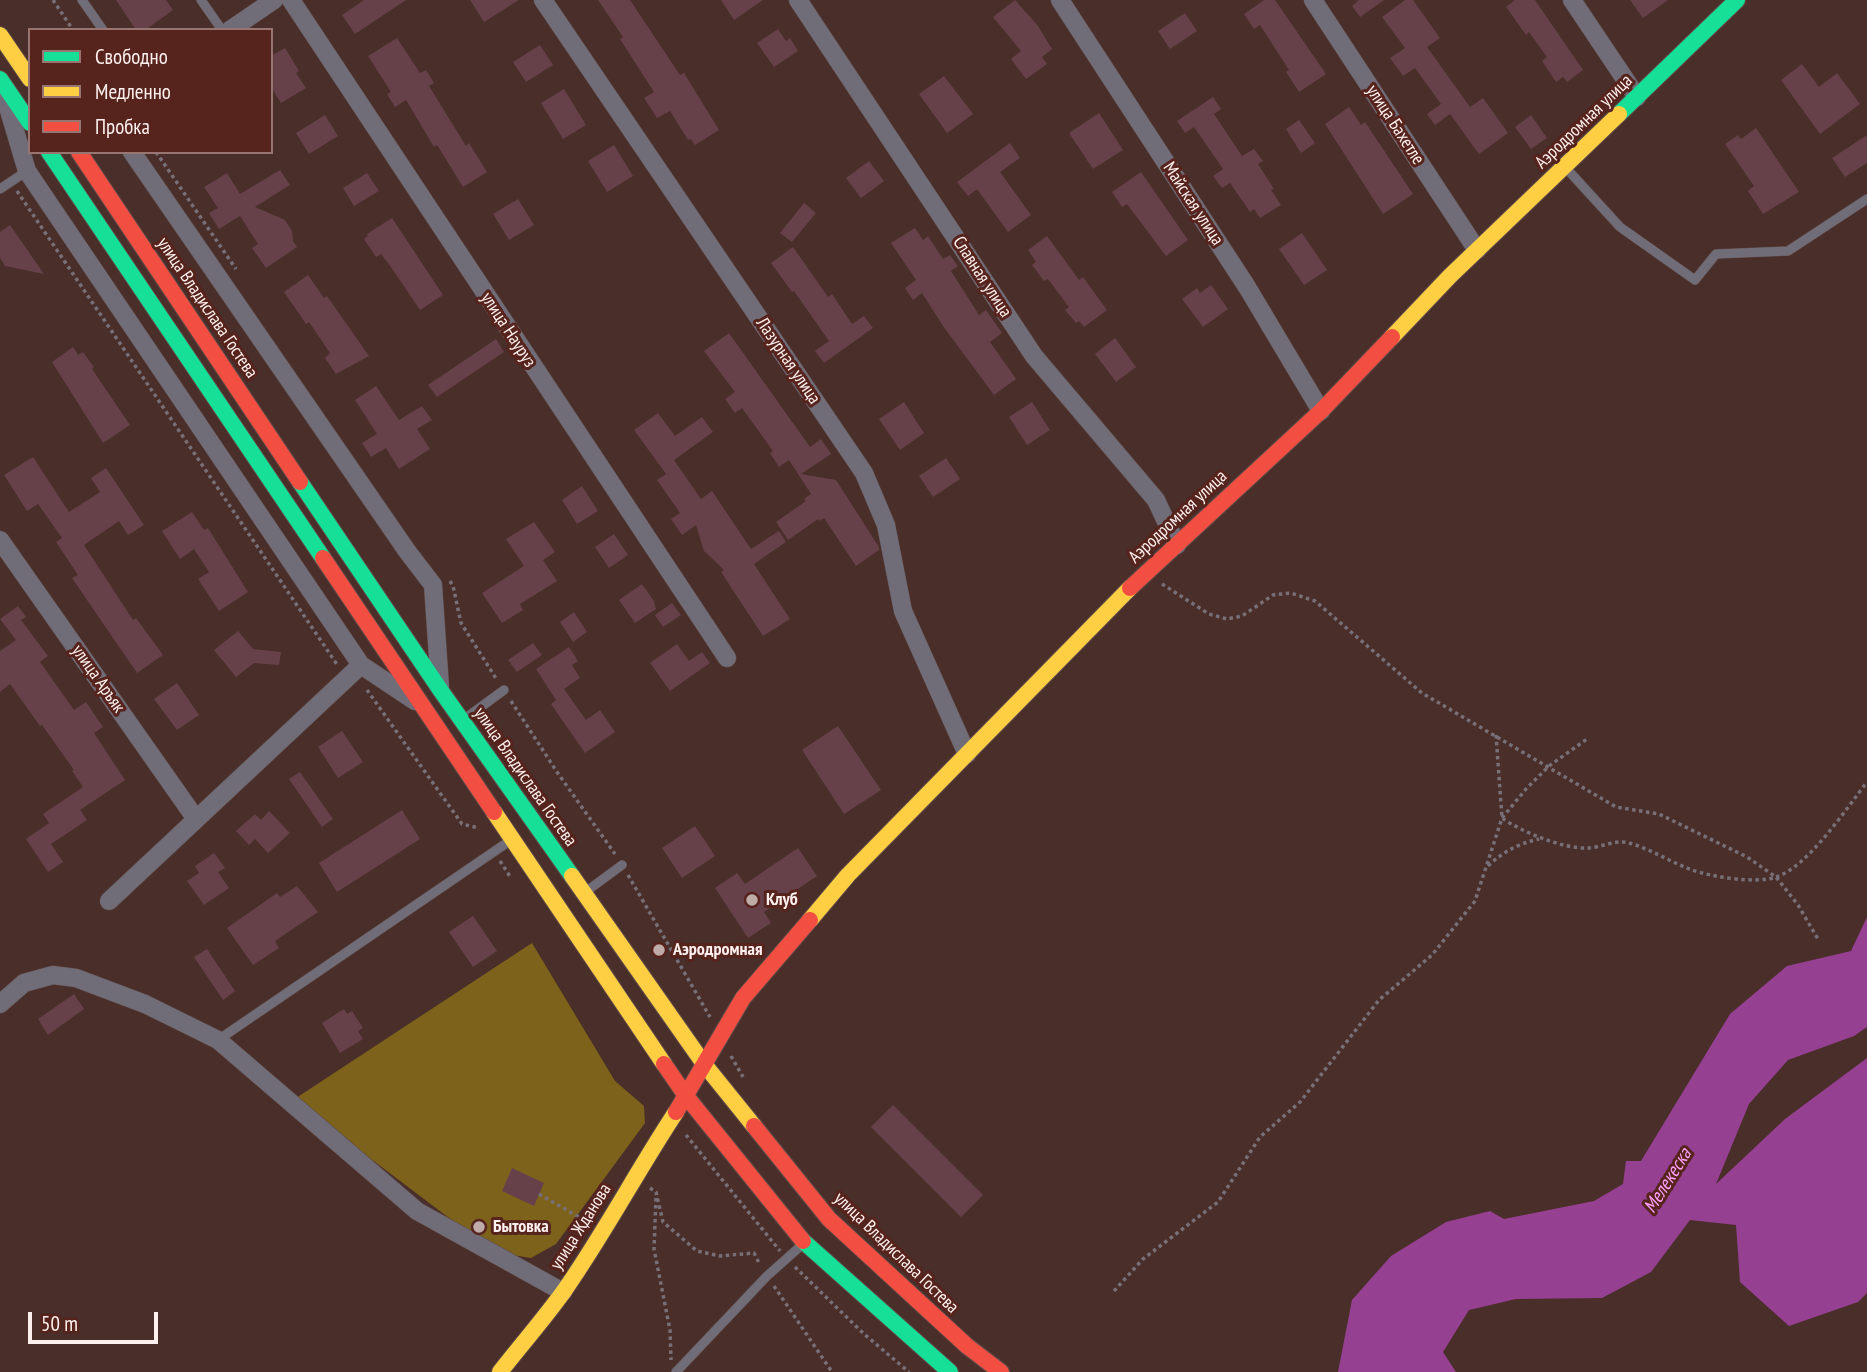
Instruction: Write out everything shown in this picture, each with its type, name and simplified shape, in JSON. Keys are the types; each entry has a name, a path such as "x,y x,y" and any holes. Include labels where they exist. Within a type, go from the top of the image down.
{"main road":[{"name":"Аэродромная улица","path":"686,1096 743,998 848,875 1145,574 1321,411 1477,250 1737,0"},
{"path":"0,35 28,76"},
{"path":"0,80 28,120"},
{"path":"50,154 686,1096 804,1243 950,1372"},
{"name":"улица Владислава Гостева","path":"80,154 441,691 704,1064 829,1219 967,1346 1001,1372"},
{"name":"улица Жданова","path":"500,1372 564,1292 686,1096"}],"street":[{"path":"233,28 274,0"},
{"name":"улица Науруз","path":"291,0 727,658"},
{"name":"Лазурная улица","path":"543,0 864,473 886,524 903,611 967,754"},
{"name":"Славная улица","path":"798,0 1034,356 1156,500 1177,545"},
{"name":"Майская улица","path":"1060,0 1247,287 1321,411"},
{"name":"улица Бахетле","path":"1313,0 1477,250"},
{"path":"1572,0 1637,97"},
{"path":"14,56 28,65"},
{"path":"0,80 27,171 361,665 425,708"},
{"path":"133,154 433,585 441,691"},
{"name":"улица Аръяк","path":"0,540 196,819"},
{"path":"109,901 361,665"},
{"path":"0,1003 24,983 53,975 76,978 145,1004 218,1040 417,1211 564,1292"}],"lane":[{"path":"82,0 102,28"},
{"path":"201,0 221,28"},
{"path":"1564,167 1620,227 1695,280 1716,254 1788,251 1867,199"},
{"path":"0,189 27,171"},
{"path":"462,721 504,690"},
{"path":"218,1040 513,839"},
{"path":"584,893 622,865"},
{"path":"676,1372 767,1276 804,1243"}],"path":[{"path":"53,0 72,28"},
{"path":"11,182 346,678 363,685 463,824 478,827"},
{"path":"1145,574 1209,614 1227,619 1242,616 1273,595 1291,593 1315,601 1422,693 1616,807 1659,814 1746,857 1776,877 1798,905 1818,939"},
{"path":"1496,735 1503,818 1519,830 1585,848 1625,842 1664,856 1692,870 1736,879 1776,877 1803,861 1867,782"},
{"path":"1114,1291 1143,1259 1218,1202 1260,1138 1300,1102 1379,1000 1432,955 1475,901 1503,818 1549,766 1587,739"},
{"path":"1488,867 1503,853 1521,843 1541,838"},
{"path":"731,1055 743,1077"},
{"path":"633,1178 656,1192 663,1222 696,1251 720,1256 754,1253 832,1372"},
{"path":"656,1192 654,1249 670,1330 671,1362"},
{"path":"539,1194 604,1230"}],"shaded area":[{"path":"532,943 615,1081 644,1106 645,1123 556,1244 531,1258 494,1252 293,1100"}],"water":[{"name":"Мелекеска","path":"1867,917 1867,1027 1854,1036 1788,1060 1749,1104 1716,1184 1785,1119 1867,1058 1867,1293 1858,1302 1789,1326 1740,1282 1736,1225 1690,1220 1651,1272 1602,1298 1516,1299 1469,1310 1443,1352 1456,1372 1338,1372 1352,1300 1391,1256 1446,1222 1490,1211 1504,1219 1594,1201 1623,1184 1626,1161 1641,1161 1730,1014 1787,966 1851,951"}],"building":[{"path":"116,0 166,0 173,10 148,28 135,28"},
{"path":"364,0 406,0 355,34 342,15"},
{"path":"470,0 519,0 484,22"},
{"path":"598,0 630,0 680,75 684,73 719,130 695,145 691,139 688,140 670,111 657,118 644,98 654,92 620,39 623,37"},
{"path":"721,0 763,0 734,20"},
{"path":"1015,0 1038,26 1052,49 1042,57 1047,64 1026,79 1011,59 1021,51 993,17"},
{"path":"1264,0 1275,0 1326,74 1299,92 1286,72 1289,70 1260,25 1254,29 1244,14"},
{"path":"1359,0 1384,0 1360,17 1352,6"},
{"path":"1405,0 1413,0 1440,38 1427,47 1470,107 1483,98 1508,133 1479,154 1450,114 1435,125 1427,114 1441,104 1415,68 1403,76 1390,58 1405,48 1382,17"},
{"path":"1515,0 1535,0 1583,70 1567,82 1563,77 1556,82 1542,61 1547,57 1529,32 1526,35 1506,7"},
{"path":"1630,0 1668,0 1643,18"},
{"path":"1185,13 1197,31 1170,49 1158,31"},
{"path":"778,29 786,41 790,38 798,51 774,67 757,43"},
{"path":"397,38 420,73 426,70 434,83 429,86 466,146 469,143 487,172 463,187 437,145 434,147 406,100 395,107 387,94 391,92 368,56"},
{"path":"540,45 553,65 526,82 513,62"},
{"path":"285,48 306,88 281,103 273,90 273,55"},
{"path":"1802,64 1819,87 1837,73 1860,104 1820,134 1781,80"},
{"path":"944,76 973,114 947,133 919,94"},
{"path":"564,89 586,125 563,139 541,103"},
{"path":"1213,97 1221,109 1214,114 1242,156 1254,149 1263,161 1258,164 1281,205 1260,218 1254,209 1250,212 1230,183 1222,188 1213,176 1223,169 1194,127 1185,133 1177,121"},
{"path":"1349,107 1361,125 1365,122 1413,194 1383,214 1325,124"},
{"path":"1099,113 1123,150 1093,169 1069,133"},
{"path":"325,115 338,136 309,154 296,133"},
{"path":"1531,115 1547,138 1531,149 1515,127"},
{"path":"1299,120 1315,143 1301,153 1286,129"},
{"path":"1756,128 1799,192 1763,214 1748,191 1754,186 1725,144 1738,135 1741,139"},
{"path":"1867,135 1867,163 1845,177 1832,158"},
{"path":"1010,143 1020,158 1000,172 1031,215 1008,232 977,189 968,196 957,182"},
{"path":"614,145 633,176 607,192 588,161"},
{"path":"869,161 884,181 861,198 846,178"},
{"path":"280,170 290,185 255,207 285,220 297,247 266,268 252,248 258,244 240,216 219,229 209,213 218,208 204,187 227,173 240,194"},
{"path":"1141,172 1188,240 1166,256 1127,204 1122,207 1112,192"},
{"path":"367,173 379,191 354,206 343,188"},
{"path":"518,199 534,225 509,240 493,214"},
{"path":"804,203 816,213 792,242 780,233"},
{"path":"392,218 443,295 420,310 381,254 376,257 364,239 367,234"},
{"path":"10,225 44,274 5,266 0,258 0,232"},
{"path":"915,228 923,240 928,236 943,259 950,255 958,266 951,271 979,315 986,310 1002,333 990,342 1016,379 994,395 922,293 913,300 905,288 916,280 891,243"},
{"path":"1302,233 1327,270 1304,285 1279,249"},
{"path":"1047,236 1079,280 1083,277 1107,310 1084,327 1079,321 1076,323 1065,310 1069,307 1048,279 1044,281 1032,265 1036,262 1028,250"},
{"path":"793,247 828,297 832,294 852,324 864,316 873,328 824,363 815,351 829,341 771,263"},
{"path":"308,275 324,298 327,296 369,356 336,374 325,358 330,353 284,292"},
{"path":"1211,285 1228,309 1203,327 1182,299 1197,288 1200,293"},
{"path":"729,333 810,447 821,439 831,454 801,474 836,480 879,547 879,550 856,566 824,518 819,521 818,519 788,540 776,522 806,501 804,499 811,494 789,460 779,467 770,453 773,451 742,408 735,413 725,399 735,392 704,351"},
{"path":"1115,338 1136,367 1116,382 1095,354"},
{"path":"496,339 504,352 437,397 428,385"},
{"path":"73,347 78,355 83,352 94,367 92,369 130,425 103,443 52,362"},
{"path":"376,386 399,420 422,406 432,420 417,429 430,449 399,469 386,448 371,457 362,443 377,434 355,400"},
{"path":"904,402 924,433 900,450 879,419"},
{"path":"1032,402 1050,430 1027,445 1009,417"},
{"path":"658,413 675,436 702,417 713,432 674,460 701,499 712,491 751,549 779,531 786,542 754,564 790,619 763,636 721,572 724,570 704,551 696,525 682,535 671,519 680,513 657,480 666,474 634,430"},
{"path":"33,457 69,512 100,492 91,478 106,468 144,525 128,535 119,521 84,545 133,620 136,618 163,655 137,673 72,578 78,575 56,542 62,538 38,504 27,511 4,475"},
{"path":"946,458 960,479 933,497 919,476"},
{"path":"582,486 598,511 577,524 562,500"},
{"path":"192,512 204,530 208,528 248,592 219,611 198,579 209,572 194,549 180,559 162,531"},
{"path":"534,522 555,552 543,560 557,581 520,604 523,610 502,623 482,593 524,566 506,539"},
{"path":"614,534 628,555 609,568 595,547"},
{"path":"642,584 654,601 656,609 635,623 619,600"},
{"path":"672,603 681,615 663,627 655,615"},
{"path":"18,606 26,617 21,620 48,656 40,662 74,710 86,702 103,727 94,733 125,780 80,810 87,820 51,844 63,862 48,872 26,839 49,823 43,814 83,787 72,771 74,770 10,684 0,692 0,651 16,640 0,619"},
{"path":"574,612 587,632 573,642 560,622"},
{"path":"238,631 253,649 281,652 279,665 254,663 236,677 214,650"},
{"path":"533,643 542,655 517,672 508,660"},
{"path":"677,644 689,661 702,652 710,663 670,691 650,663"},
{"path":"569,647 578,661 572,665 580,678 564,689 586,720 600,710 615,732 585,753 551,704 556,700 536,669"},
{"path":"177,683 199,715 177,730 154,699"},
{"path":"838,726 881,790 844,814 802,750"},
{"path":"342,731 363,762 338,778 318,747"},
{"path":"300,772 333,819 322,827 289,779"},
{"path":"402,810 420,839 337,892 319,863"},
{"path":"269,811 290,833 268,853 255,839 249,845 236,831 255,814 261,820"},
{"path":"695,826 715,856 682,878 662,848"},
{"name":"Клуб","path":"798,848 817,876 764,912 771,923 748,938 715,888 737,873 745,884"},
{"path":"214,853 225,868 218,872 229,888 204,905 187,881 199,873 195,866"},
{"path":"297,886 318,912 275,941 279,948 253,965 227,928 277,893 280,897"},
{"path":"473,916 497,951 473,967 449,932"},
{"path":"207,949 235,991 223,1000 194,957"},
{"path":"74,994 84,1009 48,1035 38,1019"},
{"path":"344,1009 347,1014 352,1011 363,1028 358,1031 363,1039 340,1053 322,1023"},
{"path":"893,1105 983,1195 961,1217 871,1127"},
{"path":"512,1168 544,1183 534,1206 502,1191"}],"traffic: fast":[{"path":"1619,114 1737,0"},
{"path":"0,79 28,120"},
{"path":"50,154 323,558"},
{"path":"300,482 441,691 572,876"},
{"path":"803,1241 950,1372"}],"traffic: slow":[{"path":"0,35 28,76"},
{"path":"1392,337 1450,276 1619,114"},
{"path":"810,920 848,875 1130,588"},
{"path":"494,812 664,1064"},
{"path":"572,876 704,1064 754,1126"},
{"path":"500,1372 549,1312 579,1269 676,1112"}],"traffic: jam":[{"path":"80,154 300,482"},
{"path":"1130,588 1321,411 1392,337"},
{"path":"323,558 494,812"},
{"path":"676,1112 743,998 810,920"},
{"path":"664,1064 686,1096 803,1241"},
{"path":"754,1126 829,1219 967,1346 1001,1372"}],"place":[{"name":"Клуб","path":"752,900"},
{"name":"Аэродромная","path":"659,950"},
{"name":"Бытовка","path":"479,1227"}]}
